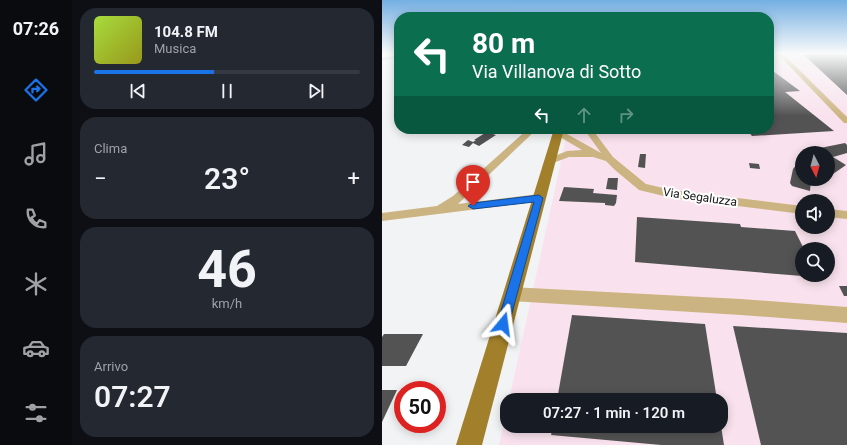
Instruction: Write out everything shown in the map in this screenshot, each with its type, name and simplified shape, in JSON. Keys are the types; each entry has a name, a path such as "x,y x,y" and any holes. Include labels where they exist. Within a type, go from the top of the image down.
{"main road":[{"path":"469,445 557,134"}],"street":[{"path":"800,74 847,121"},
{"path":"439,210 457,199 528,134"},
{"name":"Via Segaluzza","path":"563,134 594,154 609,159"},
{"name":"Via Segaluzza","path":"592,134 609,159 618,168 643,187 672,194 795,209"},
{"name":"Via Segaluzza","path":"550,161 567,154 594,154"},
{"path":"382,217 539,198"},
{"path":"835,214 847,215"},
{"path":"511,294 733,306 847,315"}],"shaded area":[{"path":"774,74 847,74 847,445 499,445 502,433 728,433 728,393 511,393 567,134 774,134"}],"building":[{"path":"774,74 777,74 800,91 785,92 834,131 752,136 750,134 774,134"},
{"path":"824,74 847,74 847,95"},
{"path":"483,134 496,135 479,146 473,143 469,147 462,145 468,140 473,142 476,140 474,140"},
{"path":"845,143 847,145 847,153 835,156 835,146 830,146"},
{"path":"640,154 646,154 645,168 638,167"},
{"path":"835,158 846,165 835,173"},
{"path":"749,163 759,164 760,169 750,168"},
{"path":"795,167 795,186 810,186 810,191 792,186 790,183 793,169"},
{"path":"608,178 618,178 617,190 606,189"},
{"path":"564,187 594,189 593,193 617,195 616,203 614,206 605,205 605,203 559,201"},
{"path":"637,217 740,224 741,227 795,231 795,234 796,234 800,242 795,242 795,275 635,262"},
{"path":"839,286 847,286 847,296 844,296"},
{"path":"572,315 705,324 716,393 558,393"},
{"path":"733,326 847,333 847,445 761,445"},
{"path":"384,334 423,334 406,366 382,366 382,337"},
{"path":"382,390 394,390 394,396 382,422"},
{"path":"551,433 722,433 724,445 661,445 551,435"}],"route":[{"path":"473,206 539,198 503,324"}]}
